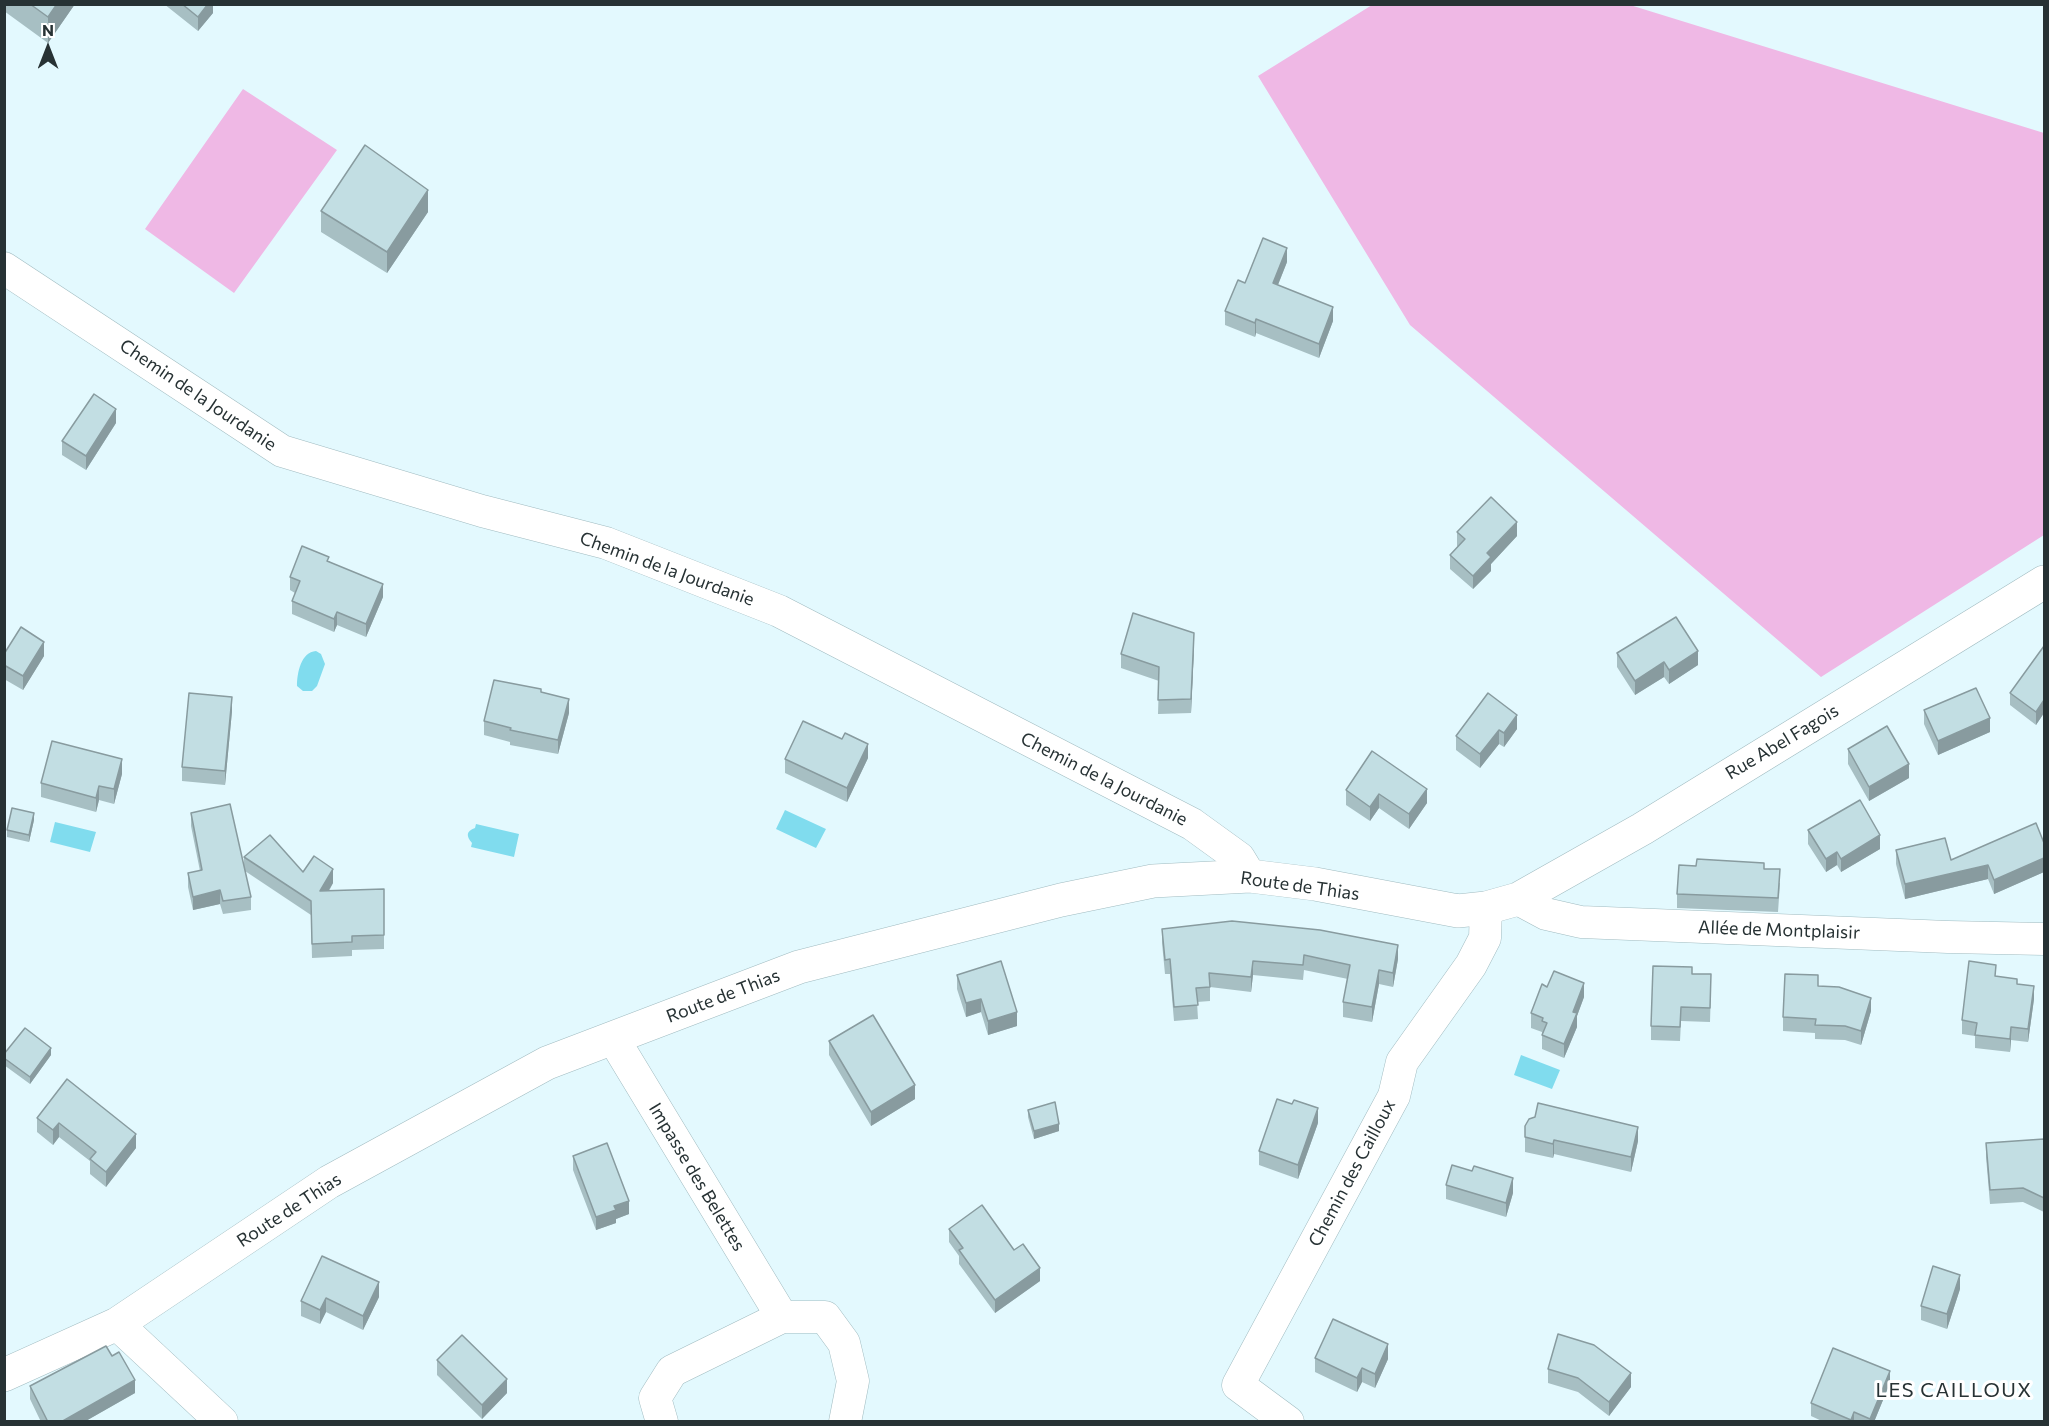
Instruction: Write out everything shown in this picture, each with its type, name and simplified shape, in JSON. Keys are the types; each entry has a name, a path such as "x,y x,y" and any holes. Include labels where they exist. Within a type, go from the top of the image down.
{"street":[{"name":"Chemin de la Jourdanie","path":"4,268 282,451 482,511 606,543 779,610 1192,824 1239,858 1250,876"},
{"name":"Rue Abel Fagois","path":"1518,900 1642,829 2044,582"},
{"name":"Route de Thias","path":"4,1375 117,1324 329,1182 547,1063 799,967 1050,903 1153,881 1250,876 1315,884 1442,909 1458,910 1485,908 1518,900"},
{"name":"Allée de Montplaisir","path":"1518,900 1546,914 1581,922 2044,939"},
{"name":"Chemin des Cailloux","path":"1288,1422 1238,1385 1394,1096 1402,1062 1471,965 1485,938 1485,908"},
{"name":"Impasse des Belettes","path":"613,1038 782,1317"},
{"path":"662,1422 655,1398 672,1371 782,1317 825,1317 844,1343 853,1381 845,1422"},
{"path":"117,1324 222,1422"}],"shaded area":[{"path":"1372,5 1630,5 2044,133 2044,535 1821,677 1410,325 1258,76"},
{"path":"243,89 337,150 234,293 145,229"}],"water":[{"path":"316,651 321,654 325,664 317,686 312,691 303,691 297,686 299,669 303,659"},
{"path":"785,810 826,829 816,848 776,829"},
{"path":"55,822 96,832 90,852 50,842"},
{"path":"476,824 519,834 514,857 471,847 472,843 468,834"},
{"path":"1521,1055 1560,1070 1552,1089 1514,1075"}],"building":[{"path":"30,4 57,4 48,17"},
{"path":"182,4 208,4 198,17"},
{"path":"365,145 428,190 387,252 321,211"},
{"path":"1263,238 1287,248 1273,283 1333,307 1319,344 1256,319 1255,323 1225,311 1238,280 1245,283"},
{"path":"94,394 116,409 86,456 62,441"},
{"path":"1491,497 1517,522 1487,553 1491,557 1473,576 1450,555 1465,539 1457,532"},
{"path":"302,546 329,557 327,561 383,584 366,624 337,612 334,619 292,601 300,581 290,577"},
{"path":"1133,613 1194,633 1191,699 1158,700 1159,667 1121,654"},
{"path":"1676,617 1698,651 1669,670 1664,662 1635,681 1617,653"},
{"path":"21,627 44,642 23,676 4,665 4,654"},
{"path":"2044,646 2044,700 2036,712 2010,693"},
{"path":"494,680 541,689 541,692 569,699 558,740 510,730 511,728 484,721"},
{"path":"1976,688 1990,718 1938,741 1924,710"},
{"path":"189,693 232,697 225,771 182,767"},
{"path":"1488,693 1517,715 1504,733 1499,730 1480,754 1456,736"},
{"path":"803,721 842,739 845,733 868,744 847,788 785,759"},
{"path":"1887,726 1909,764 1869,787 1848,749"},
{"path":"52,741 122,759 114,789 99,786 96,798 41,783"},
{"path":"1372,751 1427,789 1409,814 1379,794 1370,807 1346,790"},
{"path":"1860,800 1880,835 1841,859 1837,852 1826,859 1808,830"},
{"path":"230,804 251,897 223,901 220,890 193,897 188,873 202,870 191,813"},
{"path":"12,808 34,813 29,835 7,830"},
{"path":"2036,823 2044,843 2044,858 1994,880 1988,865 1905,884 1896,850 1945,838 1951,860"},
{"path":"270,835 303,872 314,856 333,869 320,891 384,889 384,935 352,936 352,942 312,944 311,901 244,857"},
{"path":"1697,859 1764,863 1764,869 1780,869 1778,898 1677,894 1679,865 1696,866"},
{"path":"1232,921 1320,930 1398,945 1393,973 1379,970 1372,1007 1343,1002 1350,965 1304,955 1303,965 1253,961 1251,977 1209,973 1210,987 1196,988 1198,1005 1174,1007 1170,959 1165,960 1162,929"},
{"path":"1001,961 1017,1012 988,1021 981,999 966,1003 957,975"},
{"path":"1969,961 1996,965 1995,976 2017,979 2017,984 2034,986 2028,1029 2011,1027 2010,1039 1975,1035 1977,1023 1962,1020"},
{"path":"1653,966 1692,967 1692,974 1711,974 1710,1008 1681,1007 1680,1027 1651,1026"},
{"path":"1554,971 1584,983 1573,1012 1577,1013 1564,1044 1542,1035 1547,1023 1542,1021 1543,1018 1531,1013 1542,984 1547,987"},
{"path":"1785,974 1818,975 1818,986 1839,987 1871,998 1861,1031 1845,1026 1815,1025 1816,1019 1783,1017"},
{"path":"873,1015 915,1085 871,1112 829,1041"},
{"path":"25,1028 51,1048 30,1077 4,1058 4,1054"},
{"path":"67,1079 136,1134 106,1172 90,1159 96,1152 59,1123 53,1130 37,1118"},
{"path":"1277,1099 1292,1104 1294,1100 1318,1108 1298,1165 1259,1151"},
{"path":"1055,1102 1059,1124 1034,1131 1028,1110"},
{"path":"1538,1103 1638,1127 1631,1157 1554,1140 1553,1144 1525,1137 1525,1126 1529,1119 1535,1117"},
{"path":"2044,1139 2044,1198 2023,1188 1990,1190 1986,1143"},
{"path":"607,1143 629,1201 614,1206 616,1210 596,1217 573,1156"},
{"path":"1452,1165 1472,1171 1474,1166 1513,1178 1506,1203 1446,1185"},
{"path":"982,1205 1014,1250 1023,1244 1040,1268 995,1300 959,1250 963,1248 949,1229"},
{"path":"322,1256 379,1282 363,1316 326,1298 320,1310 301,1301"},
{"path":"1933,1266 1960,1275 1947,1314 1921,1306"},
{"path":"1333,1319 1388,1344 1375,1374 1362,1368 1357,1378 1315,1358"},
{"path":"1558,1334 1594,1345 1631,1373 1609,1402 1578,1378 1548,1369"},
{"path":"462,1335 507,1379 482,1405 437,1360"},
{"path":"106,1346 112,1356 119,1352 135,1380 61,1422 48,1422 30,1386"},
{"path":"1833,1348 1890,1371 1870,1419 1854,1412 1851,1420 1811,1403"}],"district":[{"name":"LES CAILLOUX","path":"1954,1390"}]}
